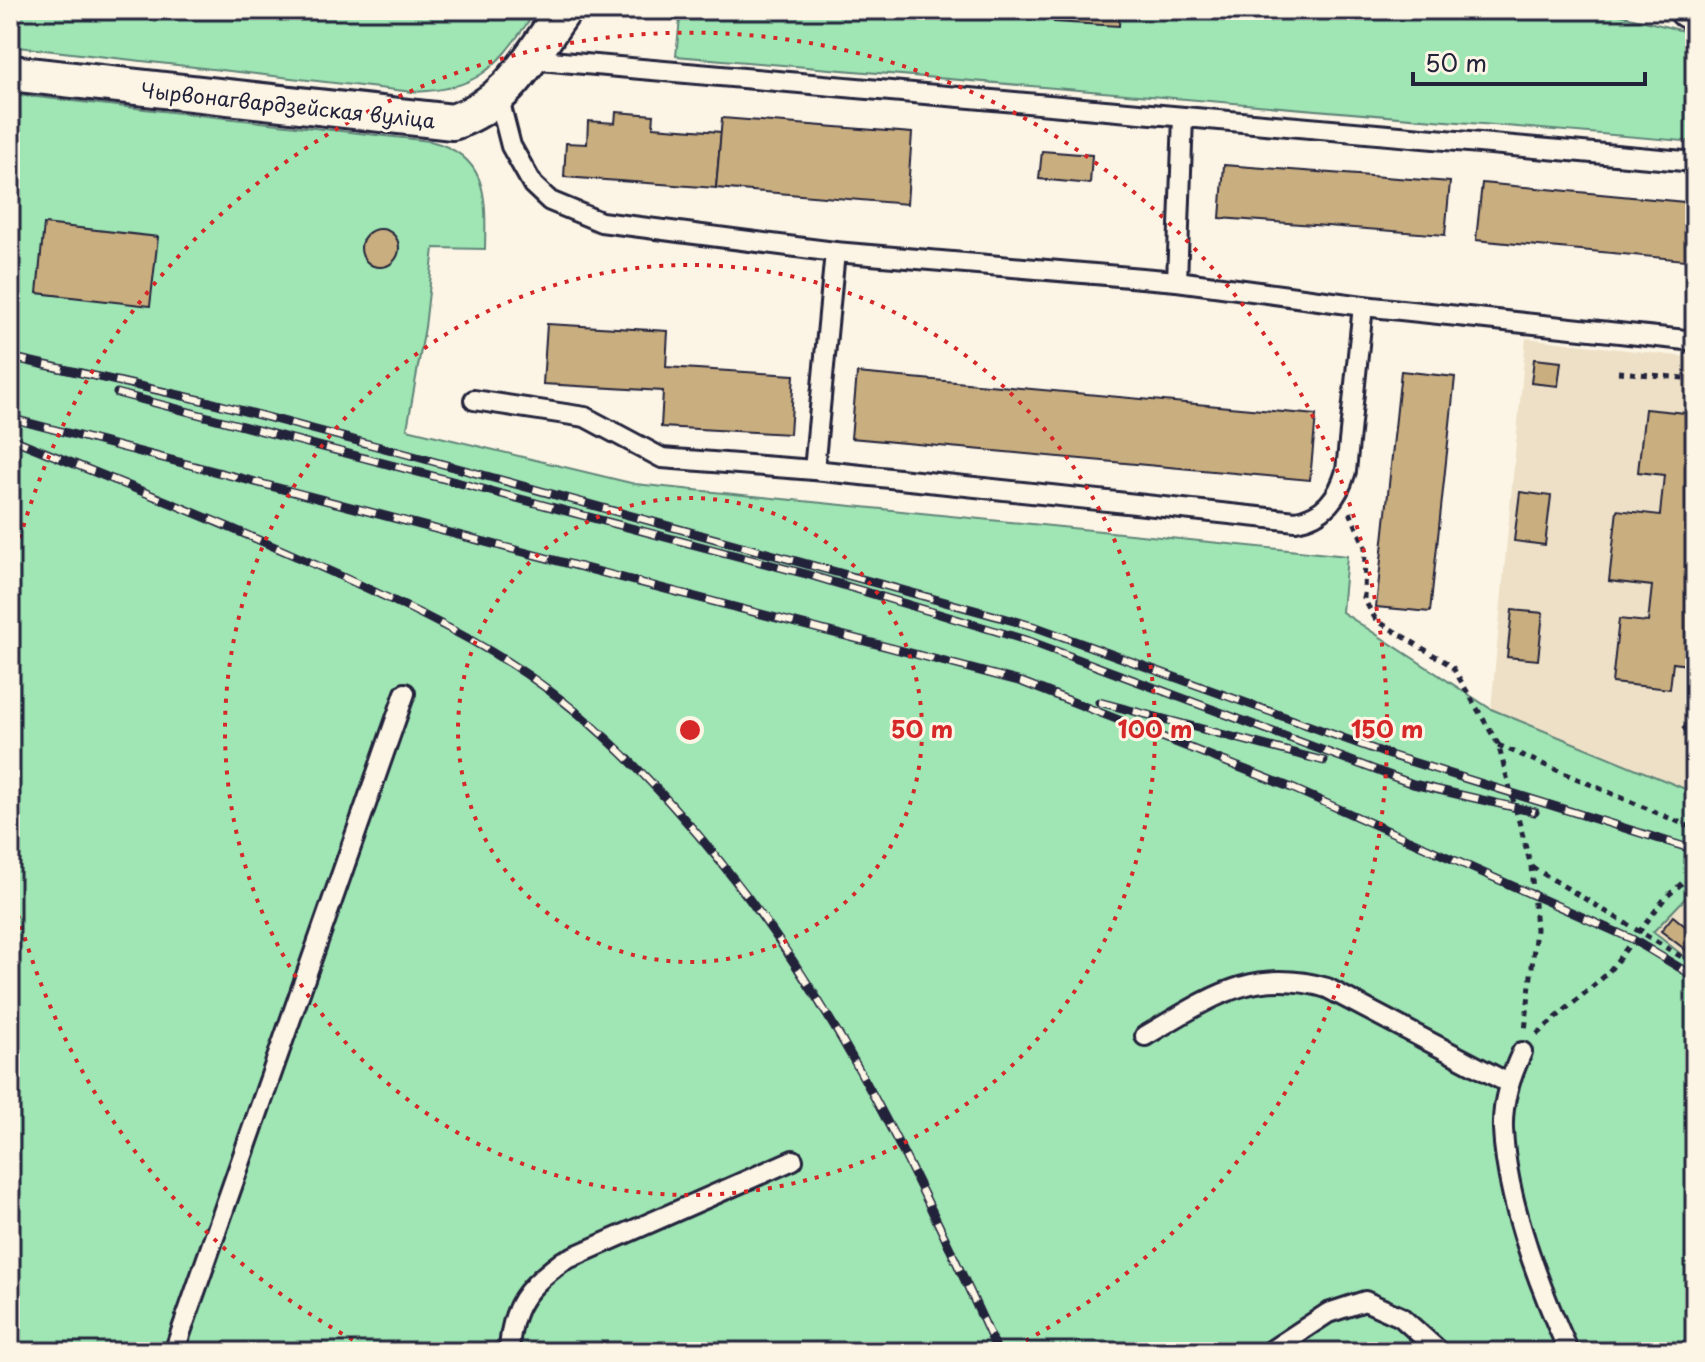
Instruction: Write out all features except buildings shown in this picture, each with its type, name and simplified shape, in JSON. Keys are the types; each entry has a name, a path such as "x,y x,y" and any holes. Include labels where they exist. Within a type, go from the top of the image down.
{"street":[{"name":"Чырвонагвардзейская вуліца","path":"10,73 427,122 453,122 478,114 499,99 564,10"},
{"path":"1687,10 1695,12"}],"lane":[{"path":"528,59 1695,162"},
{"path":"499,99 511,146 533,185 550,201 601,222 835,252 1177,281 1363,306 1695,341"},
{"path":"1177,281 1183,117"},
{"path":"814,470 835,252"},
{"path":"474,400 585,417 662,458 814,470 1276,520 1313,518 1340,488 1346,471 1363,306"},
{"path":"174,1352 405,693"},
{"path":"1145,1036 1236,986 1268,980 1298,980 1327,988 1508,1083"},
{"path":"1522,1052 1508,1083 1503,1127 1511,1180 1533,1256 1569,1352"},
{"path":"509,1352 510,1325 521,1299 540,1277 563,1261 793,1160"},
{"path":"1269,1352 1328,1313 1365,1301 1401,1317 1440,1352"}],"path":[{"path":"1618,372 1695,379"},
{"path":"1340,488 1365,547 1364,599 1376,620 1452,666 1498,744 1531,866 1536,929 1522,1052"},
{"path":"1683,730 1695,720"},
{"path":"1498,744 1695,829"},
{"path":"1531,866 1695,965"},
{"path":"1522,1052 1531,1039 1607,974 1665,898 1695,872"}],"shaded area":[{"path":"1526,338 1695,358 1695,793 1491,709"},
{"path":"1695,888 1695,965 1653,932"}],"green space":[{"path":"10,10 537,10 511,45 487,70 457,86 413,92 10,46"},
{"path":"681,10 1602,10 1695,34 1695,142 676,56"},
{"path":"10,94 430,141 464,157 474,168 484,196 485,249 434,248 425,327 407,429 635,484 1347,556 1342,612 1491,709 1695,793 1695,888 1653,932 1695,965 1695,1352 10,1352"}],"railway":[{"path":"10,357 210,402 1036,627 1390,755 1695,850"},
{"path":"117,393 806,574 1029,641 1413,784 1535,812"},
{"path":"10,418 1022,682 1292,788 1632,939 1695,977"},
{"path":"10,438 255,538 425,616 490,651 533,679 615,746 724,866 816,996 894,1134 998,1352"},
{"path":"1099,702 1324,761"}]}
